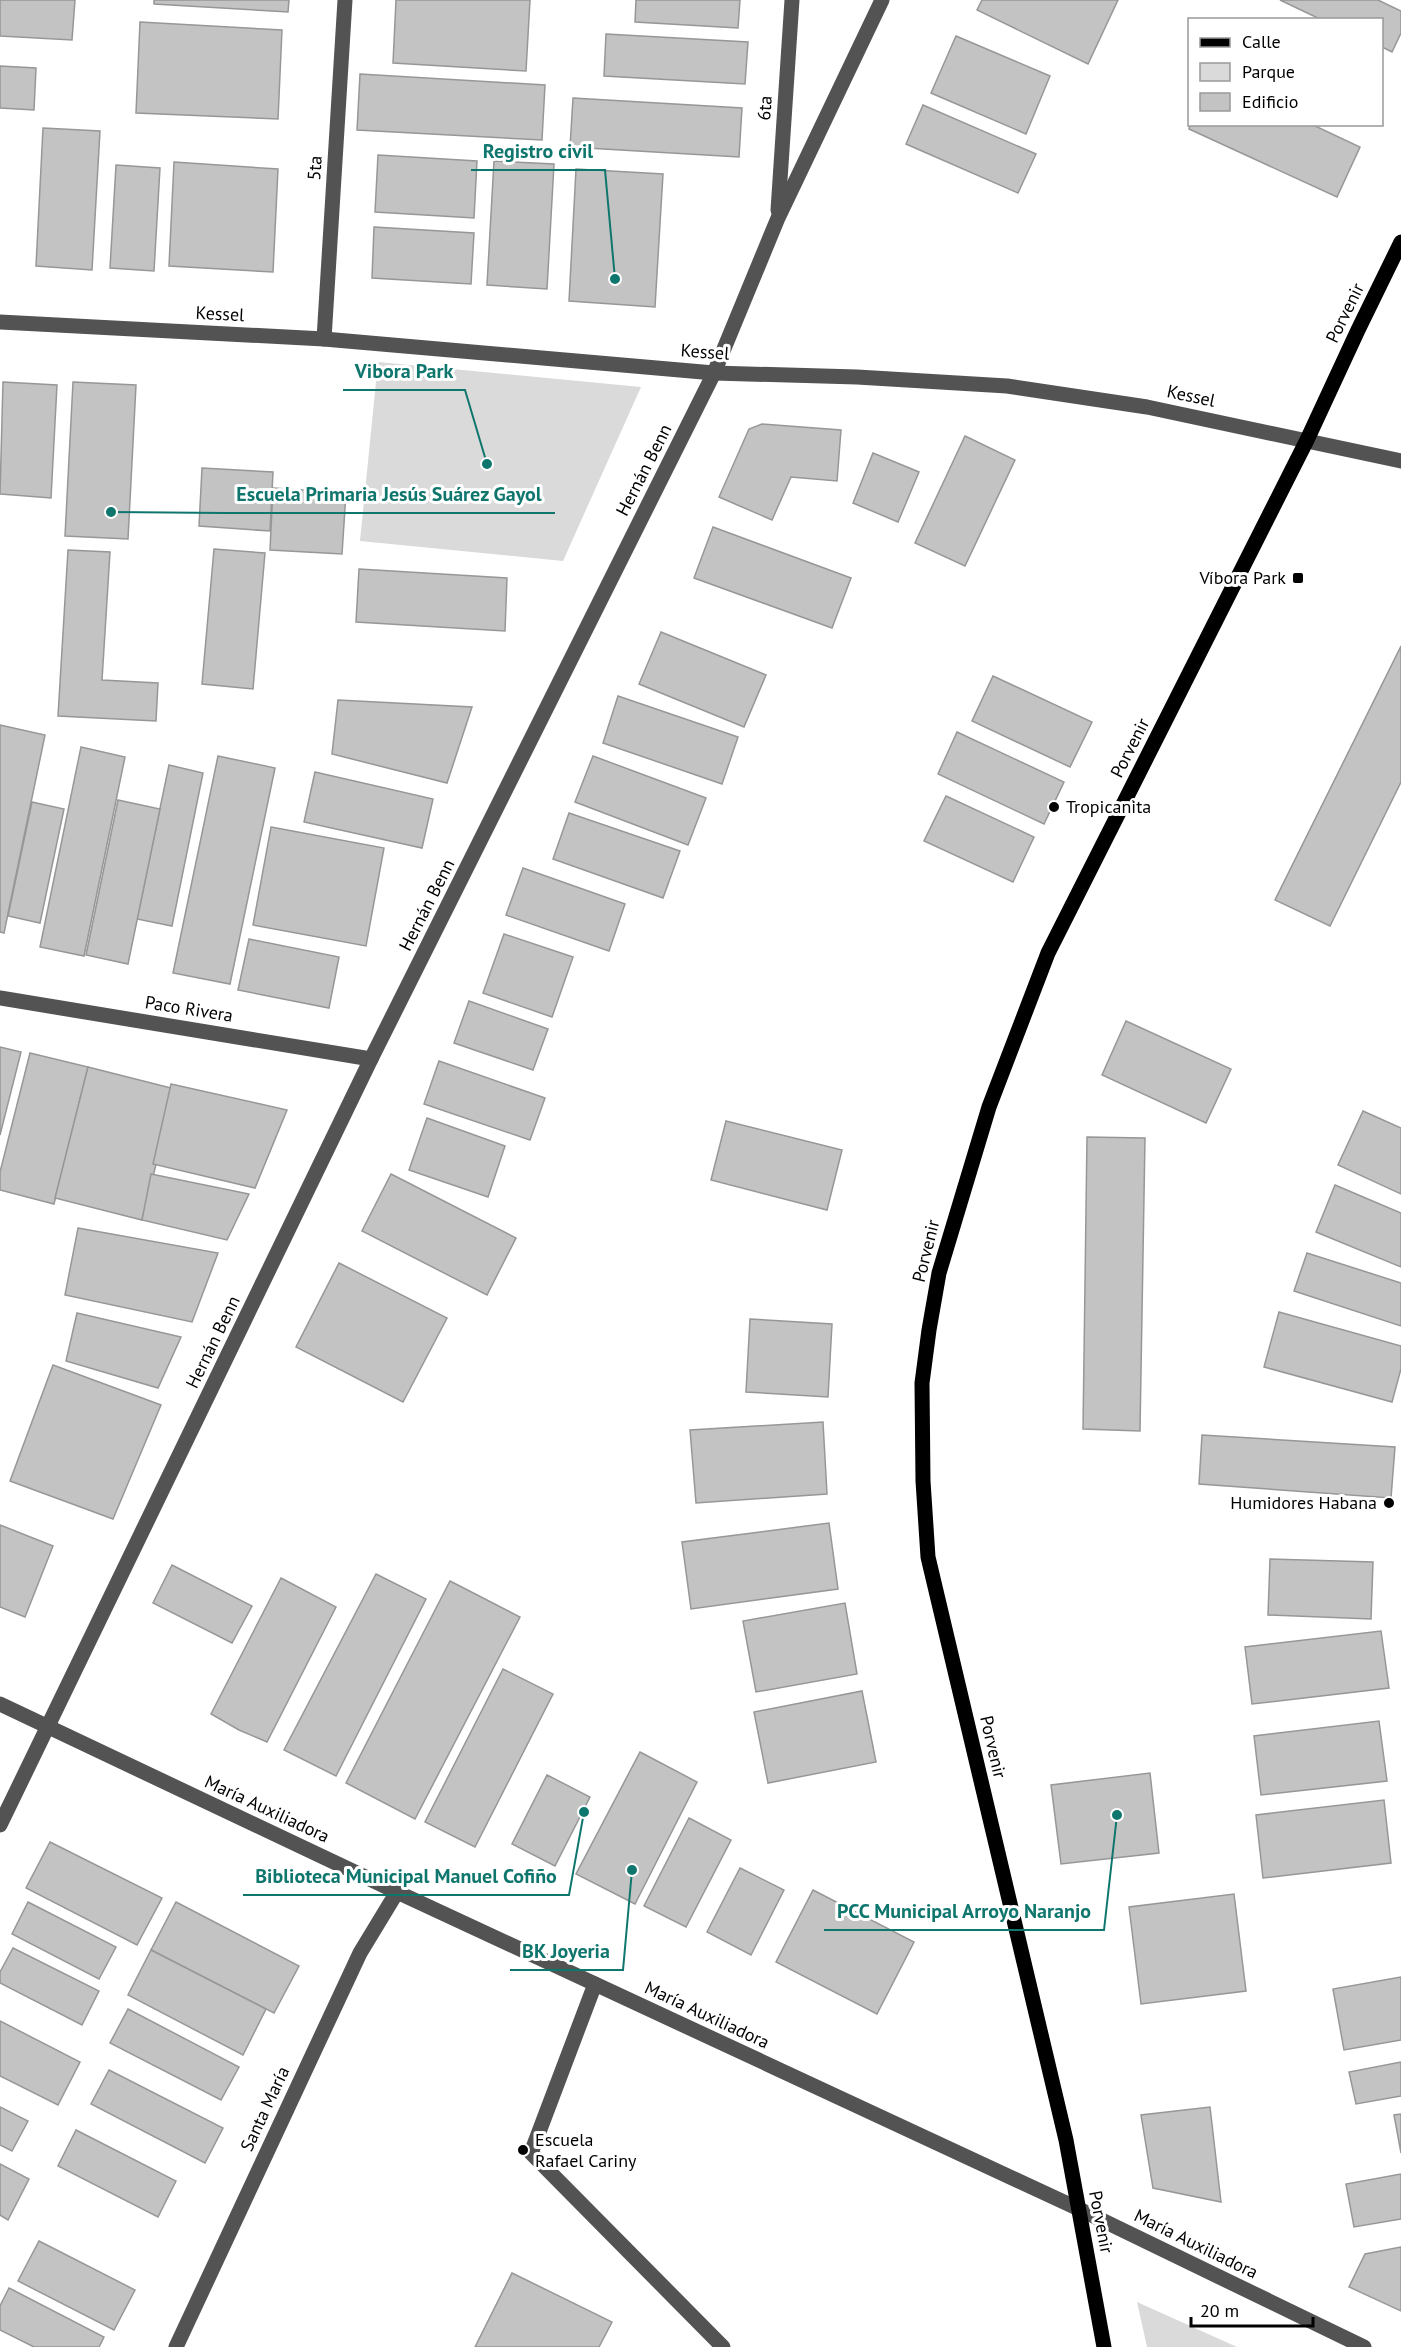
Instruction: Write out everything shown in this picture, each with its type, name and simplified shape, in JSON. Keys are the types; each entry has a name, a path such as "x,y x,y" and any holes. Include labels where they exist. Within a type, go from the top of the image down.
{"main road":[{"name":"Porvenir","path":"1104,2347 1066,2140 928,1557 923,1481 922,1383 939,1273 961,1197 989,1107 1048,953 1308,440 1401,243"}],"street":[{"name":"5ta","path":"324,339 345,0"},
{"name":"6ta","path":"778,218 792,0"},
{"name":"Hernán Benn","path":"0,1825 371,1059 714,373 778,218 882,0"},
{"name":"Kessel","path":"0,322 324,339 714,373 857,376 1007,386 1147,407 1401,461"},
{"name":"Paco Rivera","path":"0,998 371,1059"},
{"name":"María Auxiliadora","path":"0,1704 1078,2209 1364,2347"},
{"name":"Santa María","path":"176,2347 360,1953 398,1892"},
{"path":"596,1984 531,2153 723,2347"}],"green space":[{"path":"378,362 641,387 563,561 360,541"},
{"path":"1137,2302 1237,2347 1147,2347"}],"building":[{"path":"0,0 75,0 72,40 0,36"},
{"path":"154,0 289,0 288,12 154,4"},
{"path":"396,0 530,0 526,71 393,63"},
{"path":"636,0 740,0 738,28 635,22"},
{"path":"982,0 1118,0 1088,64 977,10"},
{"path":"1280,0 1378,0 1401,11 1401,33 1392,52 1383,48 1383,18 1318,18"},
{"path":"140,22 282,30 278,119 136,113"},
{"path":"606,34 748,42 745,84 604,76"},
{"path":"956,36 1050,76 1026,134 931,93"},
{"path":"0,66 36,68 34,110 0,108"},
{"path":"360,74 545,85 542,140 357,130"},
{"path":"573,98 742,108 739,157 570,147"},
{"path":"923,105 1036,154 1018,193 906,144"},
{"path":"1190,126 1315,126 1360,147 1337,197 1189,129"},
{"path":"43,128 100,131 92,270 36,266"},
{"path":"378,155 477,161 474,218 375,212"},
{"path":"494,161 554,164 547,289 487,285"},
{"path":"174,162 278,169 273,272 169,266"},
{"path":"116,165 160,168 154,271 110,268"},
{"path":"576,169 663,174 655,307 569,301"},
{"path":"374,227 474,233 471,284 372,278"},
{"path":"3,382 57,385 51,498 0,494"},
{"path":"73,382 136,385 128,539 65,536"},
{"path":"762,424 841,430 837,481 791,477 772,520 719,497 749,429"},
{"path":"965,436 1015,460 965,566 915,543"},
{"path":"873,453 919,472 898,522 853,503"},
{"path":"202,468 273,472 270,531 199,526"},
{"path":"273,488 346,493 342,554 270,550"},
{"path":"713,527 851,578 832,628 694,578"},
{"path":"214,549 265,553 253,689 202,684"},
{"path":"68,550 110,552 102,680 158,683 156,721 58,716"},
{"path":"359,569 507,578 505,631 356,622"},
{"path":"661,632 766,675 744,727 639,684"},
{"path":"1401,646 1401,782 1330,926 1275,900"},
{"path":"993,676 1092,722 1070,767 972,721"},
{"path":"618,696 738,737 722,784 603,743"},
{"path":"338,700 472,707 447,783 332,754"},
{"path":"0,725 45,735 4,933 0,932"},
{"path":"957,732 1064,782 1044,824 938,774"},
{"path":"81,747 125,757 84,956 40,947"},
{"path":"218,756 275,768 230,984 173,973"},
{"path":"593,756 706,798 688,845 575,802"},
{"path":"169,765 203,773 172,926 137,919"},
{"path":"315,772 433,799 422,848 304,822"},
{"path":"946,796 1034,837 1013,882 924,841"},
{"path":"118,800 160,809 128,964 86,955"},
{"path":"32,802 64,809 40,923 8,916"},
{"path":"569,813 680,851 663,898 553,859"},
{"path":"271,827 384,848 366,946 253,925"},
{"path":"523,868 625,904 609,951 506,915"},
{"path":"504,934 573,957 552,1017 483,993"},
{"path":"249,939 339,957 329,1008 238,990"},
{"path":"469,1001 548,1029 533,1070 454,1043"},
{"path":"1126,1021 1231,1069 1206,1123 1102,1075"},
{"path":"0,1047 21,1052 0,1135"},
{"path":"30,1053 88,1067 54,1204 0,1190 0,1172"},
{"path":"439,1061 545,1098 530,1140 424,1104"},
{"path":"88,1067 175,1089 142,1220 55,1198"},
{"path":"171,1084 287,1110 255,1188 153,1164"},
{"path":"1363,1111 1401,1128 1401,1194 1338,1165"},
{"path":"427,1118 505,1146 488,1197 409,1170"},
{"path":"726,1121 842,1150 827,1210 711,1180"},
{"path":"1087,1137 1145,1138 1140,1431 1083,1429"},
{"path":"151,1174 249,1194 227,1240 142,1220"},
{"path":"391,1174 516,1238 487,1295 362,1231"},
{"path":"1335,1185 1401,1213 1401,1267 1316,1232"},
{"path":"78,1228 218,1253 192,1322 65,1295"},
{"path":"1307,1253 1401,1283 1401,1326 1294,1291"},
{"path":"339,1263 447,1318 403,1402 296,1347"},
{"path":"1279,1312 1401,1346 1401,1369 1392,1402 1264,1367"},
{"path":"77,1313 181,1337 158,1388 66,1361"},
{"path":"750,1319 832,1324 828,1397 746,1392"},
{"path":"53,1365 161,1405 113,1519 10,1481"},
{"path":"823,1422 827,1494 696,1503 690,1430"},
{"path":"1202,1435 1395,1447 1391,1498 1199,1484"},
{"path":"829,1523 838,1589 691,1609 682,1542"},
{"path":"0,1525 53,1546 25,1617 0,1607"},
{"path":"1270,1559 1373,1562 1371,1619 1268,1615"},
{"path":"172,1565 252,1606 232,1643 153,1603"},
{"path":"376,1574 426,1599 336,1776 284,1750"},
{"path":"281,1578 336,1607 267,1742 211,1714"},
{"path":"450,1581 520,1617 415,1819 346,1783"},
{"path":"845,1603 857,1674 756,1692 743,1621"},
{"path":"1381,1631 1389,1688 1252,1704 1245,1647"},
{"path":"503,1669 553,1694 475,1847 425,1822"},
{"path":"862,1691 876,1762 768,1783 754,1712"},
{"path":"1379,1721 1387,1781 1261,1795 1254,1736"},
{"path":"640,1752 697,1782 635,1904 576,1874"},
{"path":"1150,1773 1159,1853 1061,1864 1051,1785"},
{"path":"547,1775 590,1797 555,1866 512,1844"},
{"path":"1384,1800 1391,1863 1263,1878 1256,1815"},
{"path":"689,1818 731,1840 686,1927 644,1906"},
{"path":"50,1842 162,1898 137,1945 26,1888"},
{"path":"740,1868 784,1890 751,1955 707,1932"},
{"path":"813,1890 914,1942 877,2014 776,1962"},
{"path":"1234,1894 1246,1991 1141,2004 1129,1907"},
{"path":"28,1902 116,1947 99,1979 12,1934"},
{"path":"176,1902 299,1966 274,2013 151,1950"},
{"path":"13,1948 99,1991 82,2025 0,1983 0,1972"},
{"path":"151,1950 266,2009 243,2055 128,1995"},
{"path":"1401,1977 1401,2040 1344,2050 1333,1989"},
{"path":"128,2009 239,2067 221,2100 110,2043"},
{"path":"0,2021 80,2062 58,2105 0,2076"},
{"path":"1401,2062 1401,2096 1356,2104 1349,2072"},
{"path":"109,2070 223,2128 205,2163 91,2104"},
{"path":"0,2107 28,2121 12,2151 0,2145"},
{"path":"1210,2107 1221,2202 1153,2188 1141,2115"},
{"path":"1401,2114 1401,2153 1394,2115"},
{"path":"76,2130 176,2181 158,2217 58,2166"},
{"path":"0,2164 29,2179 8,2220 0,2215"},
{"path":"1401,2174 1401,2219 1354,2227 1346,2184"},
{"path":"39,2241 135,2290 114,2330 18,2281"},
{"path":"1401,2247 1401,2311 1349,2287 1365,2254"},
{"path":"512,2273 612,2322 599,2347 475,2347"},
{"path":"9,2288 104,2337 99,2347 34,2347 0,2330 0,2306"}],"place":[{"name":"Registro civil","path":"615,279"},
{"name":"Vibora Park","path":"487,464"},
{"name":"Escuela Primaria Jesús Suárez Gayol","path":"111,512"},
{"name":"Víbora Park","path":"1298,578"},
{"name":"Tropicanita","path":"1054,807"},
{"name":"Humidores Habana","path":"1389,1503"},
{"name":"Biblioteca Municipal Manuel Cofiño","path":"584,1812"},
{"name":"PCC Municipal Arroyo Naranjo","path":"1117,1815"},
{"name":"BK Joyeria","path":"632,1870"},
{"name":"Escuela Rafael Cariny","path":"523,2150"}]}
